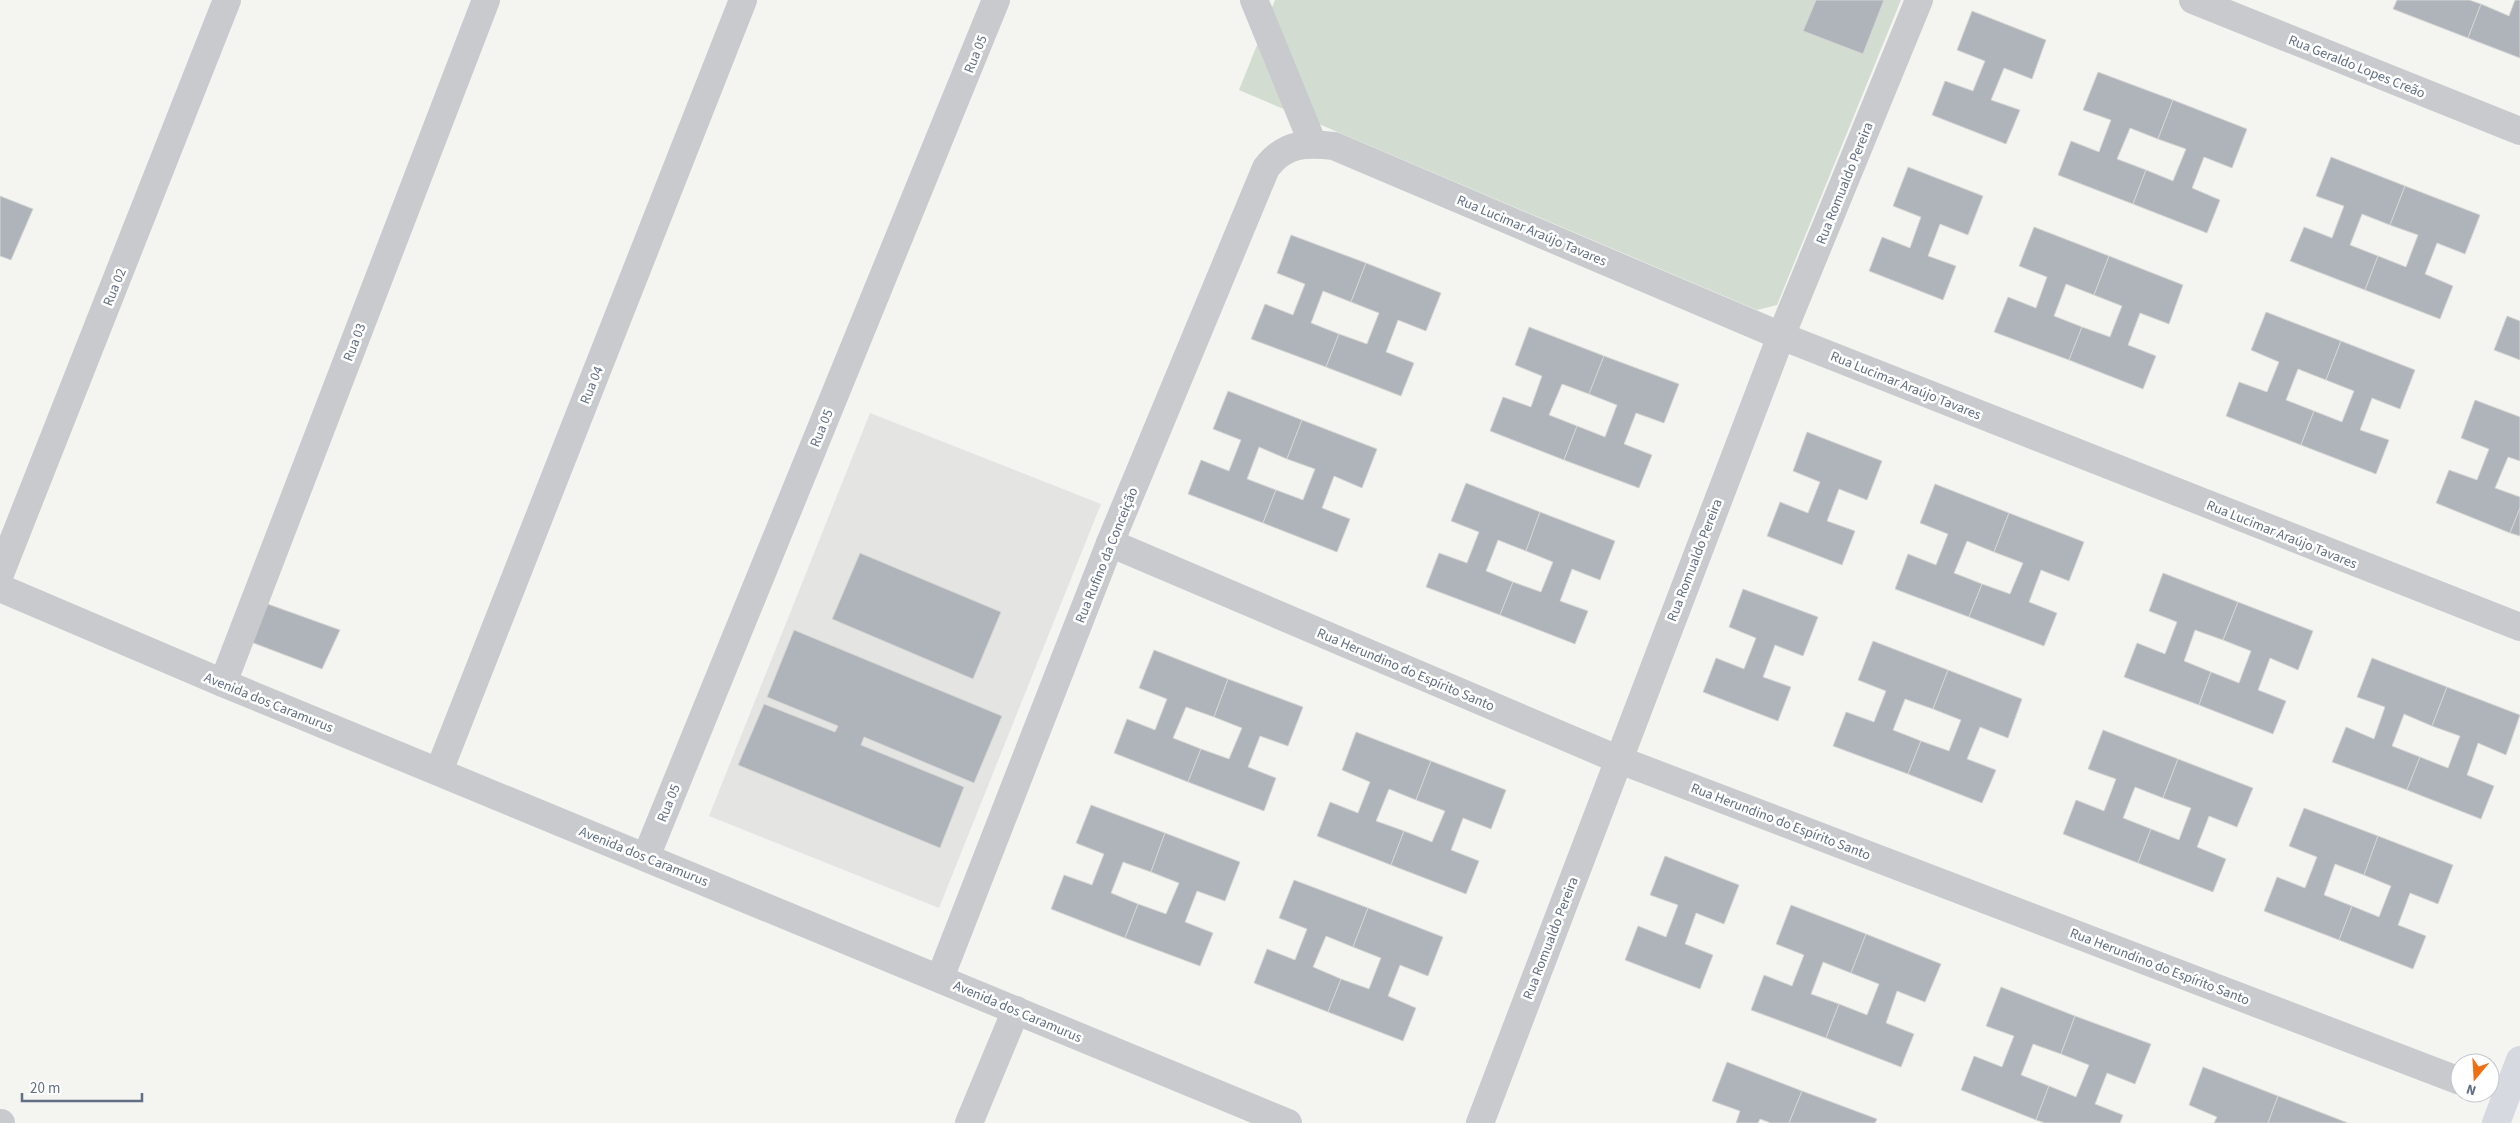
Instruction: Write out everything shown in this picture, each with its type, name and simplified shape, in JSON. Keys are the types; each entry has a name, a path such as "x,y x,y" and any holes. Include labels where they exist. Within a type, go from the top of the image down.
{"main road":[{"path":"2500,1090 2520,1060"},
{"path":"2496,1123 2497,1103"}],"street":[{"name":"Rua 02","path":"0,574 227,0"},
{"name":"Rua 03","path":"223,683 486,0"},
{"name":"Rua 04","path":"439,771 743,0"},
{"name":"Rua 05","path":"646,857 996,0"},
{"path":"1254,0 1303,145"},
{"name":"Rua Romualdo Pereira","path":"1480,1123 1617,759 1781,336 1919,0"},
{"name":"Rua Geraldo Lopes Creão","path":"2193,0 2520,131"},
{"name":"Rua Lucimar Araújo Tavares","path":"1303,145 1334,146 1781,336 2520,627"},
{"name":"Rua Rufino da Conceição","path":"940,978 1110,543 1266,168 1276,154 1303,145"},
{"name":"Rua Herundino do Espírito Santo","path":"1110,543 1617,759 2450,1077"},
{"name":"Avenida dos Caramurus","path":"0,588 223,683 1288,1123"},
{"path":"968,1123 1016,1010"}],"shaded area":[{"path":"1275,0 1901,0 1777,305 1757,310 1239,90"},
{"path":"870,413 1101,504 939,908 709,816"}],"building":[{"path":"1816,0 1884,0 1863,54 1803,31"},
{"path":"2397,0 2469,0 2481,4 2468,38 2393,9"},
{"path":"2515,0 2520,0 2520,58 2468,38 2481,4 2509,16"},
{"path":"1972,11 2046,40 2032,79 2004,68 1991,100 2020,110 2006,144 1932,115 1945,81 1973,91 1985,61 1957,50"},
{"path":"2098,72 2173,100 2158,139 2130,128 2117,159 2146,170 2133,204 2058,175 2071,141 2099,152 2111,120 2083,110"},
{"path":"2173,100 2247,129 2232,168 2204,157 2192,188 2220,200 2207,233 2133,204 2146,170 2173,181 2186,149 2158,139"},
{"path":"2331,157 2405,186 2390,225 2362,214 2350,245 2378,256 2365,290 2290,261 2304,227 2332,238 2344,206 2316,196"},
{"path":"1908,167 1983,196 1968,235 1940,224 1928,256 1956,266 1943,300 1869,271 1882,237 1910,248 1921,217 1893,206"},
{"path":"2405,186 2480,215 2465,254 2437,243 2425,274 2453,286 2440,319 2365,290 2378,256 2406,267 2418,235 2390,225"},
{"path":"0,196 33,209 11,260 0,256"},
{"path":"2034,227 2109,256 2094,295 2066,284 2054,316 2082,327 2069,360 1994,332 2008,297 2036,308 2047,277 2019,266"},
{"path":"1291,235 1366,263 1351,302 1323,291 1311,323 1339,334 1326,367 1251,339 1265,304 1293,315 1305,284 1277,273"},
{"path":"2109,256 2183,285 2169,324 2140,313 2128,345 2156,356 2143,389 2069,360 2082,327 2110,337 2122,306 2094,295"},
{"path":"1366,263 1441,293 1426,331 1398,320 1386,352 1414,363 1401,396 1326,367 1339,334 1367,344 1379,313 1351,302"},
{"path":"2266,312 2341,341 2326,380 2298,369 2286,400 2314,411 2301,445 2226,416 2239,382 2267,392 2279,362 2251,350"},
{"path":"2507,316 2520,321 2520,360 2494,350"},
{"path":"1529,327 1604,356 1589,394 1562,384 1549,415 1577,426 1564,460 1490,431 1503,397 1531,407 1542,376 1515,365"},
{"path":"2341,341 2415,370 2400,409 2372,398 2360,430 2389,440 2376,474 2301,445 2314,411 2342,422 2354,391 2326,380"},
{"path":"1604,356 1679,384 1664,423 1636,413 1624,444 1652,455 1639,488 1564,460 1577,426 1605,437 1617,405 1589,394"},
{"path":"1228,391 1302,420 1287,459 1259,447 1247,479 1276,490 1263,523 1188,494 1201,460 1229,471 1241,440 1213,429"},
{"path":"2475,400 2520,417 2520,461 2508,457 2495,488 2520,497 2520,508 2510,533 2436,503 2449,470 2477,480 2489,449 2461,438"},
{"path":"1302,420 1377,449 1362,488 1334,476 1322,508 1350,519 1337,552 1263,523 1276,490 1303,500 1315,469 1287,459"},
{"path":"1807,432 1882,461 1867,500 1839,489 1827,521 1855,531 1842,565 1767,536 1780,502 1808,513 1820,482 1793,471"},
{"path":"1466,483 1540,512 1526,551 1498,540 1486,571 1513,582 1500,615 1426,587 1439,553 1467,563 1479,532 1451,521"},
{"path":"1935,484 2009,513 1994,552 1967,541 1954,573 1982,584 1969,617 1895,589 1908,554 1936,565 1948,534 1920,523"},
{"path":"2520,508 2520,536 2510,533"},
{"path":"1540,512 1615,541 1600,580 1572,569 1560,601 1588,611 1575,644 1500,615 1513,582 1541,592 1553,562 1526,551"},
{"path":"2009,513 2084,542 2069,581 2041,570 2029,602 2057,613 2044,646 1969,617 1982,584 2010,594 2023,563 1994,552"},
{"path":"860,553 1001,612 973,679 832,619"},
{"path":"2163,573 2238,602 2223,640 2195,630 2184,661 2211,672 2199,705 2124,677 2137,643 2165,654 2177,622 2149,611"},
{"path":"1743,589 1818,617 1803,656 1775,645 1763,677 1791,687 1778,721 1703,692 1716,658 1744,669 1756,638 1729,627"},
{"path":"262,602 340,630 322,669 251,642"},
{"path":"2238,602 2313,631 2298,670 2270,658 2258,690 2286,701 2273,734 2199,705 2211,672 2239,683 2251,651 2223,640"},
{"path":"794,630 1002,716 974,783 864,737 861,745 964,787 940,848 738,765 764,704 835,732 838,726 767,697"},
{"path":"1873,641 1948,670 1933,709 1905,699 1893,730 1921,741 1908,774 1833,746 1846,712 1874,722 1886,691 1858,680"},
{"path":"1154,650 1228,679 1214,717 1186,707 1173,738 1201,749 1188,782 1114,753 1127,719 1155,730 1167,699 1139,688"},
{"path":"2372,658 2447,687 2432,726 2404,714 2392,746 2420,757 2407,790 2332,762 2346,727 2374,739 2385,707 2357,697"},
{"path":"1948,670 2022,699 2008,738 1980,727 1967,759 1996,770 1982,803 1908,774 1921,741 1949,751 1961,720 1933,709"},
{"path":"1228,679 1303,707 1288,746 1260,736 1248,767 1276,778 1264,811 1188,782 1201,749 1229,759 1242,728 1214,717"},
{"path":"2447,687 2520,715 2506,755 2478,743 2467,775 2494,786 2481,819 2407,790 2420,757 2448,768 2460,736 2432,726"},
{"path":"2103,730 2178,759 2163,798 2135,787 2123,818 2151,829 2138,863 2063,834 2076,800 2104,811 2116,779 2088,769"},
{"path":"1356,732 1431,761 1416,800 1389,789 1376,821 1404,831 1391,865 1317,836 1330,802 1358,813 1370,782 1342,770"},
{"path":"2178,759 2253,788 2237,827 2209,816 2197,847 2226,859 2213,892 2138,863 2151,829 2179,840 2191,808 2163,798"},
{"path":"1431,761 1506,790 1491,829 1463,818 1451,850 1479,861 1466,894 1391,865 1404,831 1432,842 1445,811 1416,800"},
{"path":"1091,805 1165,833 1151,872 1123,862 1111,893 1138,904 1125,938 1051,909 1064,875 1092,885 1104,854 1076,843"},
{"path":"2304,808 2378,836 2364,875 2335,864 2324,895 2352,906 2339,940 2264,911 2277,877 2305,888 2317,857 2289,846"},
{"path":"1165,833 1240,862 1225,901 1197,891 1185,922 1213,933 1200,966 1125,938 1138,904 1166,914 1179,883 1151,872"},
{"path":"2378,836 2453,865 2438,904 2410,893 2398,925 2426,936 2413,969 2339,940 2352,906 2379,917 2391,886 2364,875"},
{"path":"1665,856 1739,885 1724,924 1696,913 1685,944 1713,955 1700,989 1625,960 1638,926 1666,937 1678,905 1650,895"},
{"path":"1294,880 1368,908 1353,947 1326,936 1313,967 1341,979 1328,1012 1254,983 1267,949 1295,960 1307,929 1279,918"},
{"path":"1791,905 1866,934 1851,973 1823,962 1811,994 1839,1004 1826,1038 1751,1010 1764,975 1792,986 1804,955 1776,944"},
{"path":"1368,908 1443,937 1428,976 1400,965 1388,996 1416,1008 1403,1041 1328,1012 1341,979 1369,989 1381,958 1353,947"},
{"path":"1866,934 1941,964 1925,1002 1897,991 1886,1023 1914,1034 1901,1067 1826,1038 1839,1004 1867,1015 1879,984 1851,973"},
{"path":"2001,987 2075,1016 2061,1054 2033,1044 2021,1075 2049,1086 2036,1120 1961,1090 1974,1056 2002,1067 2014,1036 1986,1026"},
{"path":"2075,1016 2151,1044 2135,1084 2107,1073 2095,1104 2123,1115 2120,1123 2045,1123 2036,1120 2049,1086 2076,1097 2089,1065 2061,1054"},
{"path":"1727,1062 1802,1091 1789,1123 1771,1123 1760,1119 1758,1123 1736,1123 1740,1111 1712,1101"},
{"path":"2203,1067 2278,1096 2268,1123 2214,1123 2217,1117 2189,1105"},
{"path":"1802,1091 1877,1119 1875,1123 1789,1123"},
{"path":"2278,1096 2348,1123 2268,1123"}]}
